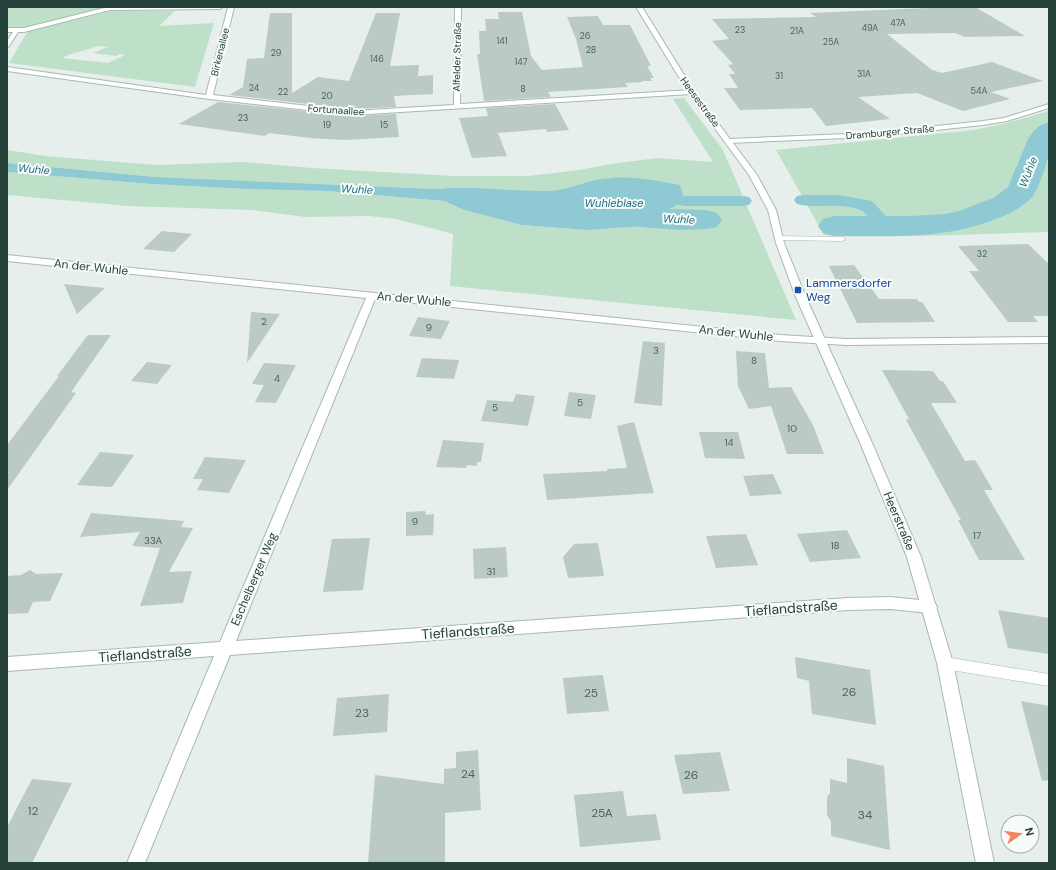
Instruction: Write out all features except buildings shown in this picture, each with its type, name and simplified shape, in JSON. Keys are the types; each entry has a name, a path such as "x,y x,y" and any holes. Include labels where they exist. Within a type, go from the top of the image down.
{"street":[{"path":"7,30 16,30 110,7 220,7"},
{"name":"Birkenallee","path":"209,97 231,7"},
{"name":"Alfelder Straße","path":"457,108 458,7"},
{"name":"Heesestraße","path":"638,7 691,92 729,140 753,175 764,195"},
{"path":"7,45 16,30"},
{"name":"Fortunaallee","path":"7,69 209,97 352,113 457,108 691,92"},
{"name":"Dramburger Straße","path":"729,140 871,135 983,124 1005,120 1049,106"},
{"name":"Heerstraße","path":"764,195 772,210 779,238 800,295 914,557 930,607 945,663 985,863"},
{"name":"An der Wuhle","path":"7,258 780,338 820,340"},
{"name":"Eschelberger Weg","path":"136,863 372,295"},
{"path":"820,340 846,342 1049,340"},
{"name":"Tieflandstraße","path":"7,664 848,604 890,603 930,607"}],"lane":[{"path":"779,238 842,239"},
{"path":"945,663 1049,680"}],"green space":[{"path":"7,7 100,7 99,9 52,22 26,27 15,27 7,26"},
{"path":"112,11 175,11 159,26 214,23 195,87 9,63 28,31","holes":["97,46 108,47 93,53 116,56 120,54 125,55 108,63 62,58"]},
{"path":"684,98 723,150 796,320 450,286 453,234 396,219 369,216 305,217 252,210 128,206 7,195 7,172 151,184 246,189 328,191 444,201 464,210 521,225 587,230 610,178 565,189 529,192 467,188 436,189 156,177 7,163 7,150 46,156 156,165 244,162 312,168 455,176 528,176 658,158 713,162 673,99"},
{"path":"1049,111 1049,232 920,236 824,235 776,150 974,130 1007,123"}],"water":[{"name":"Wuhleblase","path":"7,163 156,177 436,189 478,188 548,191 564,189 603,179 646,179 680,185 685,201 669,209 670,224 587,230 521,225 464,210 444,201 328,191 246,189 151,184 7,172"}],"waterway":[{"name":"Wuhle","path":"834,226 911,226 945,224 968,219 1004,205 1021,191 1041,139 1049,130"},
{"path":"803,200 839,200 866,205 886,226"},
{"path":"685,201 743,201"},
{"name":"Wuhle","path":"607,212 670,219 706,220"}],"place":[{"name":"Lammersdorfer Weg","path":"798,290"}]}
